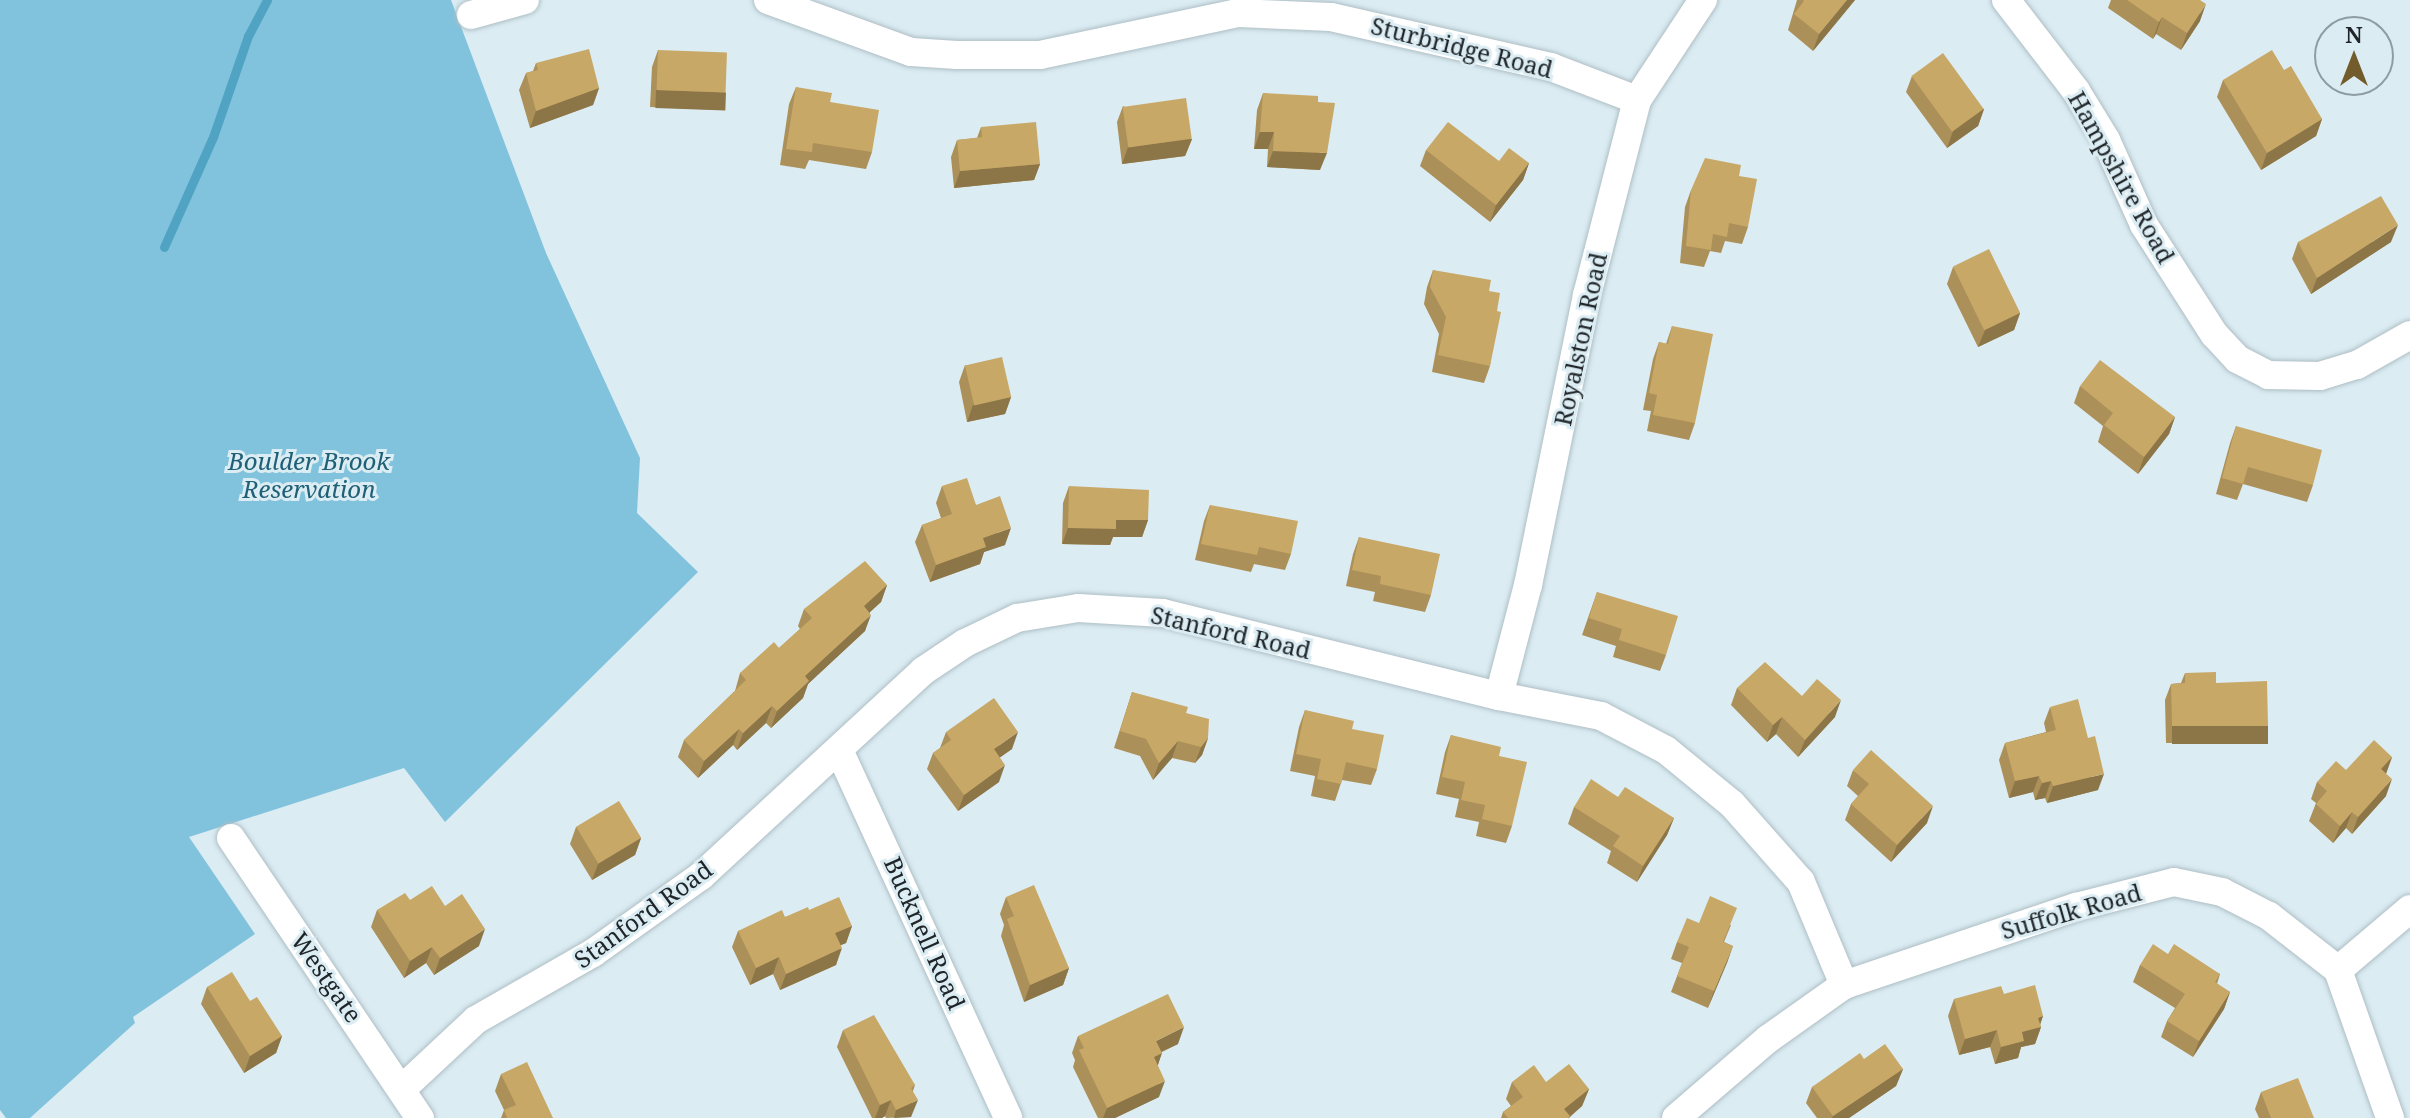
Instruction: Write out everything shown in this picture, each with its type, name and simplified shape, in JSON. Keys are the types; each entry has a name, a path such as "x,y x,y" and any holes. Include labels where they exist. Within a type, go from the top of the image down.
{"street":[{"path":"471,15 525,0"},
{"name":"Sturbridge Road","path":"768,0 911,52 957,55 1040,55 1237,13 1331,17 1551,67 1637,100"},
{"name":"Royalston Road","path":"1499,696 1587,295 1637,100 1703,0"},
{"name":"Hampshire Road","path":"2006,0 2076,91 2106,140 2144,225 2214,334 2237,359 2268,375 2320,376 2357,365 2410,335"},
{"name":"Stanford Road","path":"403,1088 476,1020 593,953 701,876 923,671 965,643 1017,618 1078,608 1163,613 1499,696 1601,716 1666,750 1732,804 1801,882 1844,985"},
{"name":"Bucknell Road","path":"839,750 1008,1118"},
{"name":"Westgate","path":"231,838 403,1088 420,1118"},
{"name":"Suffolk Road","path":"1676,1118 1768,1039 1844,985 2076,907 2174,882 2222,892 2269,916 2338,970"},
{"path":"2390,1118 2338,970 2410,909"}],"green space":[{"name":"Boulder Brook Reservation","path":"0,0 451,0 546,253 640,458 637,513 698,572 445,822 404,768 189,837 255,934 133,1017 135,1023 30,1118 6,1118 0,1110"}],"building":[{"path":"1803,0 1847,0 1819,34 1794,14"},
{"path":"2127,0 2200,0 2206,4 2187,33 2162,17 2159,22"},
{"path":"589,49 599,88 536,111 526,73 538,70 536,63"},
{"path":"658,50 727,52 726,92 657,90"},
{"path":"2272,50 2284,70 2291,66 2322,119 2267,153 2223,80"},
{"path":"1943,53 1984,109 1952,132 1911,76"},
{"path":"796,87 832,93 830,102 879,110 872,152 813,143 812,152 786,149"},
{"path":"1263,93 1318,96 1318,102 1335,103 1327,153 1273,151 1274,132 1260,132"},
{"path":"1186,98 1192,139 1128,148 1123,107"},
{"path":"1036,122 1040,164 960,171 957,140 982,137 981,127"},
{"path":"1448,122 1499,161 1509,148 1529,163 1496,205 1426,150"},
{"path":"1705,158 1741,165 1739,176 1757,179 1748,227 1729,223 1727,237 1713,234 1711,250 1686,246 1691,190"},
{"path":"2381,196 2398,225 2317,278 2298,242"},
{"path":"1989,249 2020,313 1984,330 1953,267"},
{"path":"1433,270 1491,280 1489,291 1500,293 1497,311 1501,312 1490,366 1438,355 1446,317 1430,287"},
{"path":"1672,326 1713,334 1695,423 1653,415 1657,395 1649,393 1659,342 1668,344"},
{"path":"1002,357 1011,397 974,405 965,366"},
{"path":"2100,360 2175,417 2144,457 2104,425 2113,413 2080,386"},
{"path":"2236,426 2322,450 2313,485 2248,467 2243,484 2222,478"},
{"path":"967,478 976,505 1000,496 1011,528 983,538 986,547 936,565 922,525 952,514 942,486"},
{"path":"1069,486 1149,490 1148,520 1116,520 1116,529 1068,528"},
{"path":"1210,505 1298,521 1291,554 1259,547 1257,555 1201,544"},
{"path":"1359,537 1440,554 1431,595 1380,584 1381,576 1352,570"},
{"path":"865,561 887,585 864,606 871,615 805,676 809,681 777,711 772,706 743,733 739,729 704,761 684,740 746,680 740,673 774,642 779,648 812,618 804,609"},
{"path":"1597,592 1678,616 1666,655 1619,640 1622,629 1589,618"},
{"path":"1765,662 1802,696 1817,679 1841,700 1805,740 1782,717 1773,725 1737,688"},
{"path":"2216,672 2216,683 2267,681 2268,726 2172,726 2171,684 2185,683 2185,673"},
{"path":"1132,692 1188,707 1186,713 1209,719 1208,738 1201,747 1178,741 1159,763 1146,739 1120,731"},
{"path":"994,698 1018,732 994,749 1005,765 964,795 933,753 951,740 946,732"},
{"path":"2078,699 2088,738 2095,736 2104,774 2053,786 2051,781 2042,783 2039,776 2015,781 2005,743 2056,730 2050,707"},
{"path":"1305,710 1354,721 1352,729 1384,735 1377,769 1346,762 1341,784 1317,779 1321,759 1296,754"},
{"path":"1451,735 1501,747 1499,756 1527,762 1512,826 1482,819 1485,805 1461,800 1465,782 1442,777"},
{"path":"2374,740 2392,757 2381,769 2392,779 2358,817 2352,812 2340,826 2316,804 2327,791 2317,782 2336,761 2346,770"},
{"path":"1871,750 1933,806 1897,845 1851,804 1869,784 1853,770"},
{"path":"1591,779 1618,797 1625,787 1674,818 1643,866 1613,846 1620,836 1574,807"},
{"path":"619,801 641,838 598,864 576,827"},
{"path":"1034,885 1069,968 1030,985 1007,919 1014,916 1006,897"},
{"path":"432,886 445,906 462,894 485,929 440,958 432,947 410,961 377,910 405,893 410,900"},
{"path":"1710,896 1737,908 1723,942 1733,946 1714,991 1677,976 1689,947 1677,942 1687,918 1699,923"},
{"path":"839,897 852,926 835,933 842,948 786,974 779,957 756,968 738,931 782,910 785,917"},
{"path":"2153,944 2168,954 2174,944 2220,974 2215,982 2230,992 2199,1041 2167,1021 2185,994 2140,965"},
{"path":"232,972 250,1001 257,997 282,1036 250,1056 207,987"},
{"path":"2035,985 2043,1016 2038,1018 2041,1027 2022,1032 2024,1041 2001,1047 1997,1030 1965,1039 1954,999 2001,986 2004,994"},
{"path":"1168,994 1184,1027 1156,1041 1162,1053 1154,1057 1165,1081 1107,1108 1079,1050 1084,1048 1078,1036"},
{"path":"874,1015 915,1085 911,1088 918,1100 896,1110 891,1100 880,1105 843,1030"},
{"path":"1885,1044 1903,1069 1833,1116 1812,1087 1860,1053 1864,1059"},
{"path":"527,1062 553,1118 507,1118 504,1110 516,1105 501,1074"},
{"path":"1569,1064 1589,1089 1564,1109 1570,1116 1568,1118 1508,1118 1503,1112 1523,1097 1512,1082 1534,1065 1546,1082"},
{"path":"2298,1078 2314,1118 2271,1118 2261,1092"}],"waterway":[{"path":"164,247 213,137 248,36 267,0"}]}
